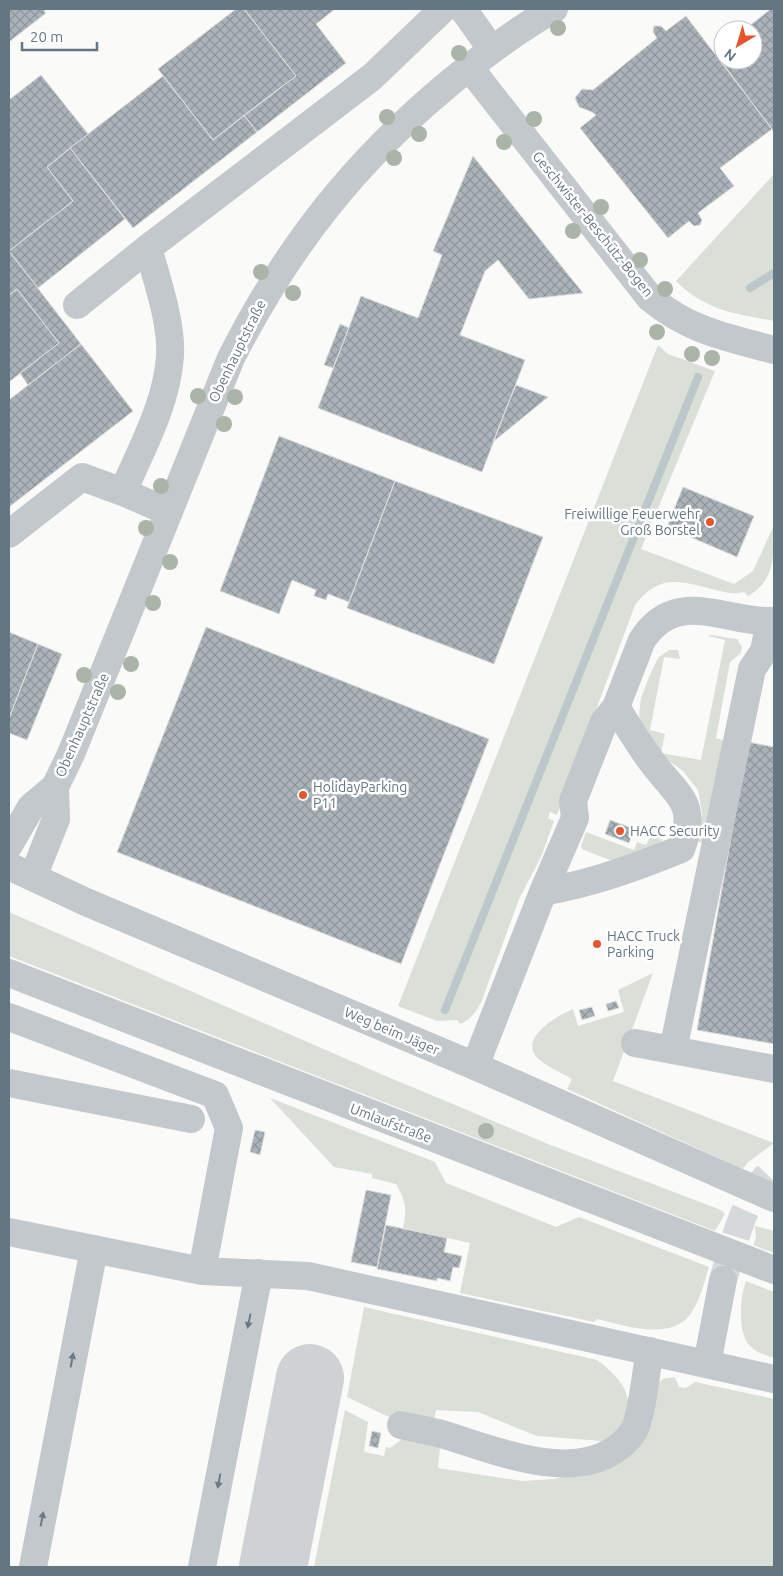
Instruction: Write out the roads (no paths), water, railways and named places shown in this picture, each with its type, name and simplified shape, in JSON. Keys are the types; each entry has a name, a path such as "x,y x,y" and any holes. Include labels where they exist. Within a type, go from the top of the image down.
{"street":[{"path":"77,306 148,248 372,76 443,9"},
{"path":"462,9 492,50"},
{"name":"Obenhauptstraße","path":"21,872 56,820 55,787 100,686 231,358 256,309 282,267 321,211 360,165 416,111 469,67 554,9"},
{"name":"Geschwister-Beschütz-Bogen","path":"469,67 650,298 684,323 716,335 774,350"},
{"path":"122,492 157,412 166,384 170,355 164,306 148,248"},
{"path":"9,534 82,477 169,512"},
{"path":"475,1066 543,892 575,818 588,807 618,730 616,707 642,640 658,620 675,612 692,610 772,621 764,651 752,669 673,1050"},
{"path":"543,892 581,886 614,876 681,849 687,830 688,818 685,804 679,792 638,744 616,707"},
{"name":"Obenhauptstraße","path":"9,845 31,807 55,787"},
{"name":"Weg beim Jäger","path":"21,872 475,1066 774,1198"},
{"name":"Umlaufstraße","path":"9,973 774,1270"},
{"path":"9,1017 215,1095 229,1128 202,1271"},
{"path":"635,1043 774,1069"},
{"path":"9,1082 192,1118"},
{"path":"9,1232 202,1271 308,1276 774,1379"},
{"path":"33,1567 94,1249"},
{"path":"202,1567 259,1274"},
{"path":"707,1364 723,1280"},
{"path":"400,1425 438,1433 498,1454 544,1462 578,1462 602,1458 622,1445 635,1427 650,1351"}],"waterway":[{"path":"750,288 774,273"},
{"path":"445,1010 698,377"}],"tunnel":[{"path":"724,1277 737,1233 748,1205 755,1192 774,1169"}],"place":[{"name":"Freiwillige Feuerwehr Groß Borstel","path":"710,522"},
{"name":"HolidayParking P11","path":"303,795"},
{"name":"HACC Security","path":"620,831"},
{"name":"HACC Truck Parking","path":"597,944"}]}
